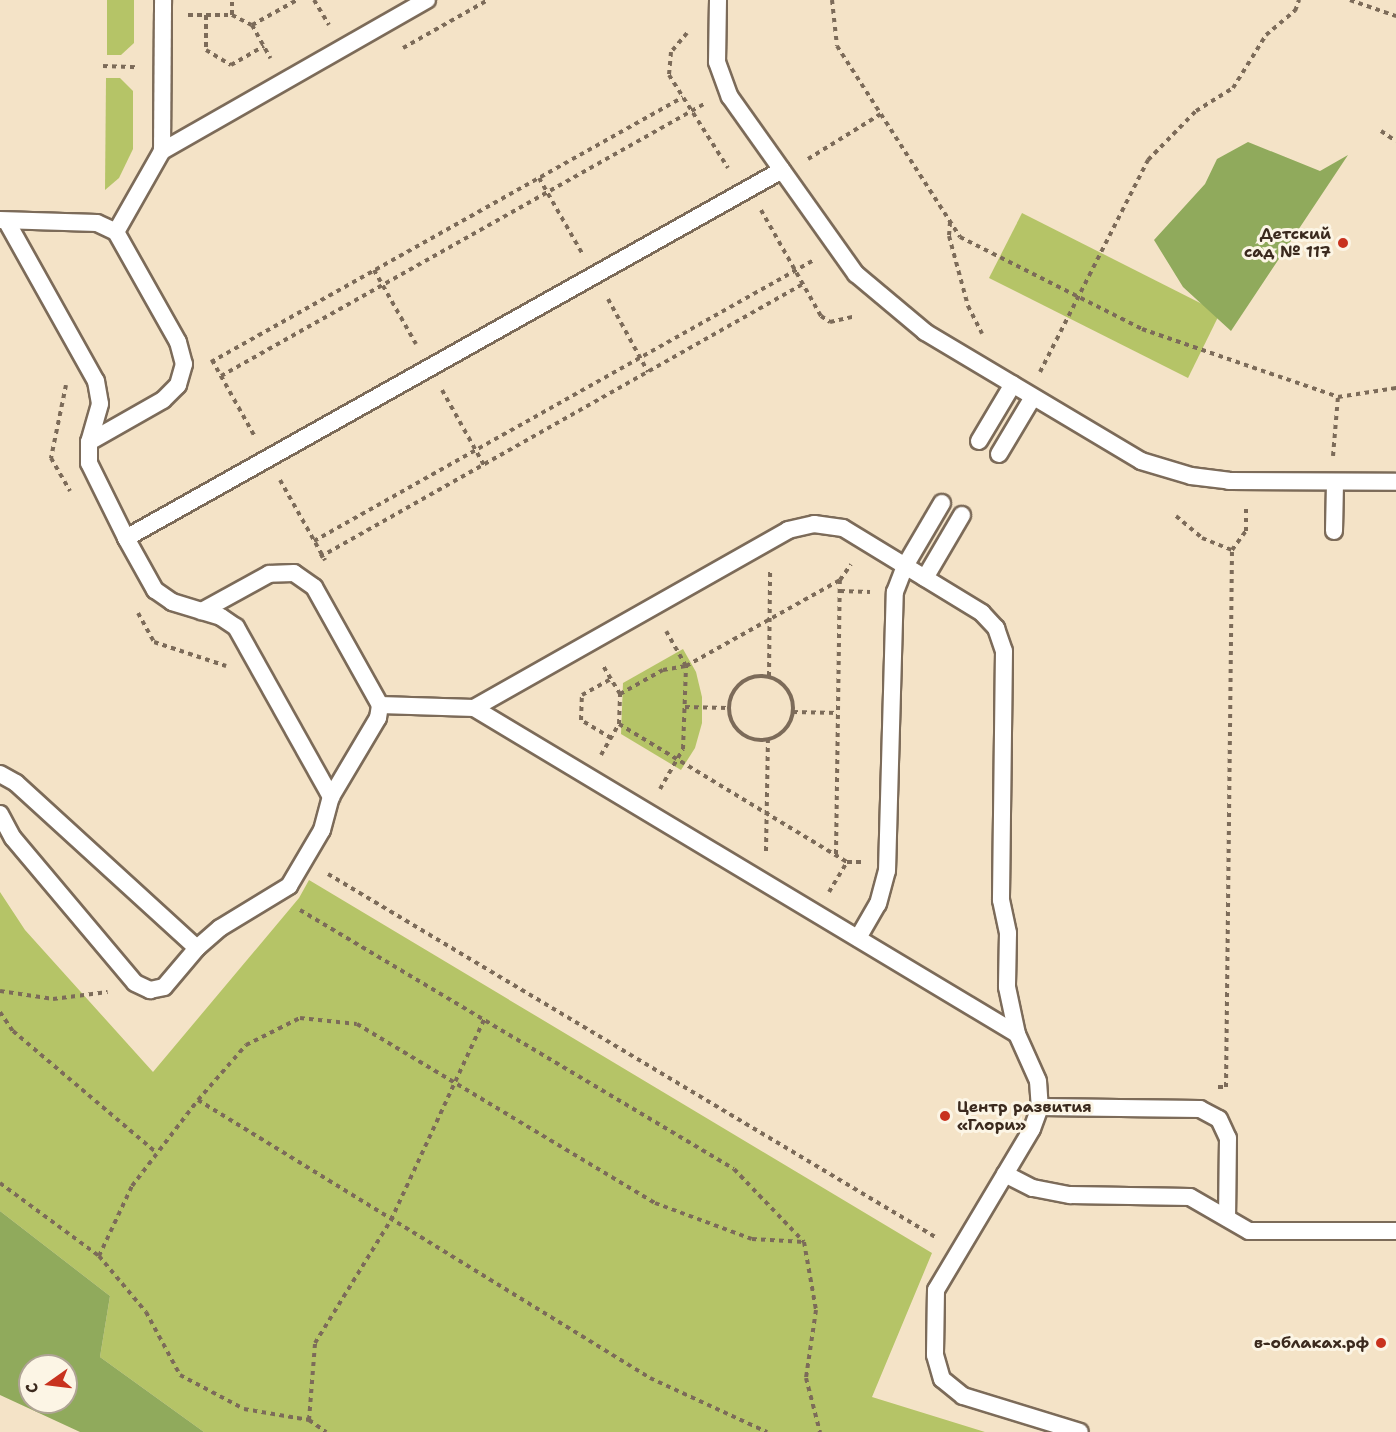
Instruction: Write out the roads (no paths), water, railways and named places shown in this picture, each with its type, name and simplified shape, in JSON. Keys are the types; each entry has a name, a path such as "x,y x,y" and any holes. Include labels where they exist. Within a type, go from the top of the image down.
{"lane":[{"path":"162,151 427,0"},
{"path":"718,0 717,62 730,97 856,274 882,299 925,332 1141,461 1191,476 1229,481 1396,482"},
{"path":"116,232 162,151 163,7"},
{"path":"126,538 782,170"},
{"path":"3,221 97,223 116,232 178,342 184,364 178,385 163,400 89,442"},
{"path":"3,221 96,381 100,404 89,442 88,463 96,483 155,590 172,602 202,611 236,627 331,797"},
{"path":"979,441 1013,384"},
{"path":"999,454 1033,397"},
{"path":"1334,531 1335,482"},
{"path":"858,938 878,904 887,862 891,633 895,592 904,566 942,503"},
{"path":"925,578 962,515"},
{"path":"474,708 788,530 814,524 843,528 982,612 996,628 1004,651 1001,900 1008,933 1007,987 1017,1034 1038,1081 1040,1107 1032,1129 936,1290 935,1354 942,1379 963,1396 1080,1432"},
{"path":"0,814 13,838 135,983 150,990 164,987 196,948 220,928 277,896 289,886 322,830 331,797 378,718 380,705 314,587 294,573 269,574 202,611"},
{"path":"380,705 474,708 1017,1034"},
{"path":"0,774 16,783 196,948"},
{"path":"1040,1107 1200,1109 1219,1119 1228,1138 1227,1218"},
{"path":"1005,1174 1034,1188 1070,1195 1190,1197 1249,1231 1396,1231"}],"place":[{"name":"Детский сад № 117","path":"1343,243"},
{"name":"Центр развития «Глори»","path":"945,1116"},
{"name":"в-облаках.рф","path":"1381,1343"}]}
